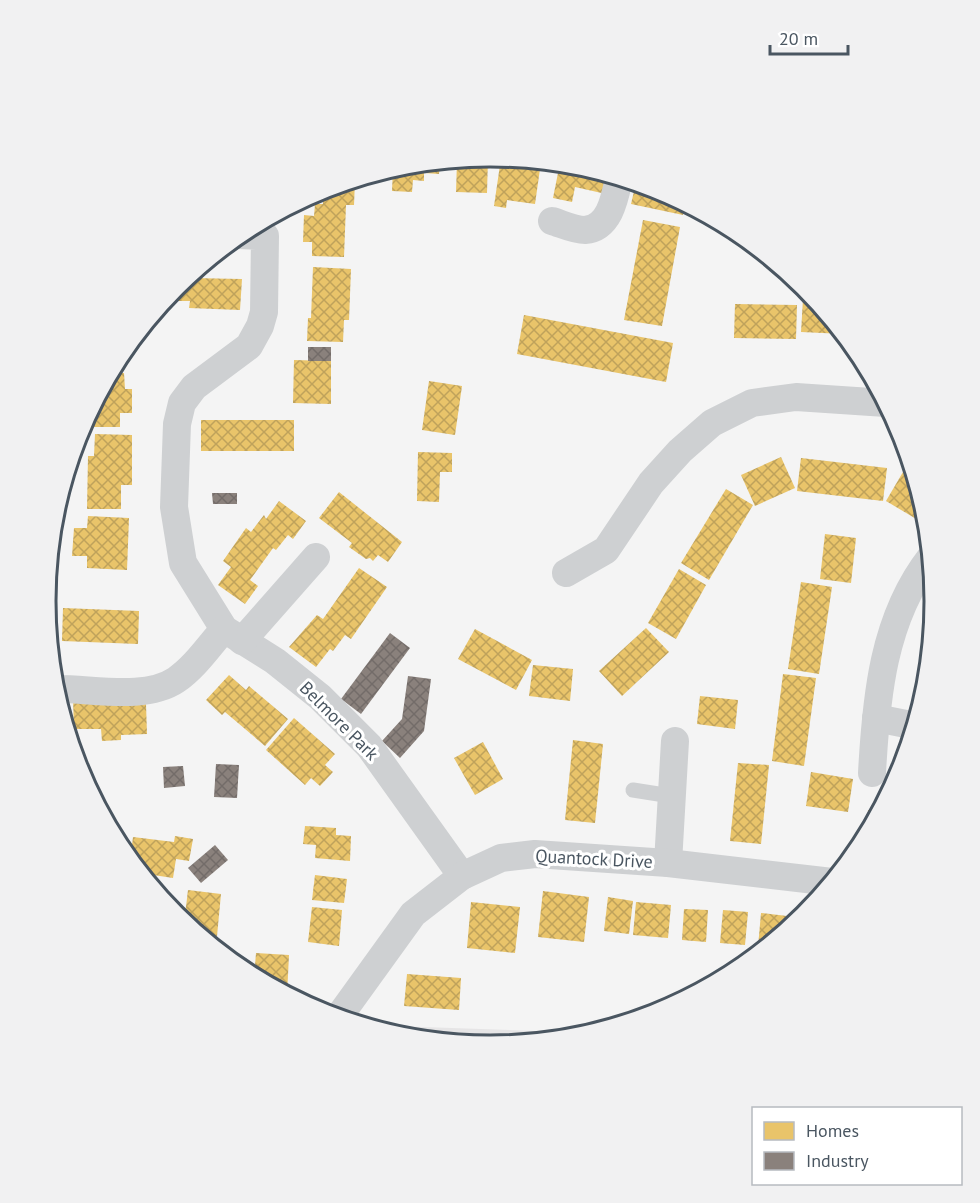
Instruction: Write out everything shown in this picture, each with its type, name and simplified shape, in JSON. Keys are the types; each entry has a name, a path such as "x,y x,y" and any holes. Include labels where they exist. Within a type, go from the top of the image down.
{"street":[{"path":"552,221 579,229 591,229 608,215 617,186"},
{"name":"Belmore Park","path":"257,235 264,312 260,326 249,346 194,387 182,403 177,424 174,507 183,563 233,635 275,661 320,697 369,746 462,876"},
{"path":"566,573 606,550 651,483 680,451 712,423 753,403 796,397 876,402"},
{"path":"65,689 120,692 160,687 176,680 233,635 316,557"},
{"path":"872,772 878,688 892,631 907,596 924,569"},
{"path":"876,718 907,724"},
{"name":"Quantock Drive","path":"668,863 675,741"},
{"name":"Quantock Drive","path":"343,1010 413,914 462,876 501,858 535,854 668,863 823,881"}],"lane":[{"path":"633,790 671,796"}],"shaded area":[{"path":"398,1026 550,1032 490,1036 433,1032"}],"building: Homes":[{"path":"488,167 487,193 456,192 457,169"},
{"path":"500,167 540,170 535,204 507,200 506,208 494,206"},
{"path":"439,170 439,174 424,173 424,181 413,180 412,192 392,191 393,178"},
{"path":"558,173 608,184 606,194 575,187 572,202 553,198"},
{"path":"355,189 354,205 346,205 344,257 312,256 312,242 303,242 304,215 314,216 315,204 323,204 323,200"},
{"path":"634,192 682,212 683,215 631,204"},
{"path":"643,220 680,227 662,326 624,320"},
{"path":"313,267 351,269 349,320 344,320 343,342 307,341 308,318 311,318"},
{"path":"200,278 242,279 240,310 189,308 190,301 176,301"},
{"path":"803,300 832,333 801,332"},
{"path":"735,304 797,305 796,339 734,338"},
{"path":"524,315 673,343 666,382 517,354"},
{"path":"294,360 331,361 331,404 293,403"},
{"path":"121,373 124,373 125,389 132,389 132,413 120,413 120,427 92,427 114,384"},
{"path":"429,381 462,386 455,435 422,430"},
{"path":"201,420 294,420 294,451 201,451"},
{"path":"95,434 132,435 132,485 121,485 121,509 87,509 88,456 94,456"},
{"path":"418,452 452,453 452,472 440,472 439,502 417,501"},
{"path":"781,457 795,488 755,506 741,475"},
{"path":"801,458 887,468 883,501 797,491"},
{"path":"903,472 910,489 916,519 886,501"},
{"path":"726,489 753,505 709,580 681,563"},
{"path":"339,492 402,542 388,562 378,555 373,561 370,558 366,559 349,547 352,543 319,518"},
{"path":"279,501 306,521 293,539 288,535 276,550 273,548 250,580 258,586 245,604 218,585 231,567 223,561 246,528 251,532 264,515 266,519"},
{"path":"88,516 129,518 127,570 87,568 87,556 72,556 74,528 87,528"},
{"path":"825,534 856,538 851,583 820,579"},
{"path":"359,568 387,587 351,639 345,635 333,651 330,649 316,667 289,647 317,615 323,619"},
{"path":"679,569 706,585 676,639 648,623"},
{"path":"801,582 832,587 819,674 788,669"},
{"path":"63,608 139,611 138,644 62,641"},
{"path":"646,628 669,652 622,696 599,671"},
{"path":"475,629 532,660 516,690 458,659"},
{"path":"533,665 573,669 570,701 529,696"},
{"path":"783,674 816,678 804,766 772,761"},
{"path":"229,675 246,690 249,686 288,719 265,746 225,712 222,715 206,700"},
{"path":"700,696 738,700 735,729 697,724"},
{"path":"73,699 146,704 147,734 121,735 121,740 102,741 101,729 75,729"},
{"path":"294,718 335,754 325,765 333,772 320,786 311,778 305,785 266,750"},
{"path":"573,740 603,744 595,823 565,820"},
{"path":"483,742 503,779 475,795 454,758"},
{"path":"738,763 769,765 761,844 730,841"},
{"path":"811,772 853,779 848,812 806,806"},
{"path":"305,826 336,828 336,835 351,836 350,861 315,858 316,845 303,844"},
{"path":"175,836 193,839 189,861 176,859 173,878 152,875 132,847 133,837 174,842"},
{"path":"315,875 347,879 344,903 312,900"},
{"path":"188,890 221,894 217,936 213,936 185,911"},
{"path":"543,891 589,897 584,942 538,937"},
{"path":"608,897 633,901 629,934 604,931"},
{"path":"471,902 520,907 515,953 467,948"},
{"path":"636,902 671,905 668,938 633,935"},
{"path":"312,907 342,910 339,946 308,942"},
{"path":"684,909 708,910 706,942 682,940"},
{"path":"723,910 748,912 745,945 720,943"},
{"path":"761,913 787,916 787,918 758,943"},
{"path":"256,953 289,955 287,986 273,978 255,967"},
{"path":"407,974 461,978 459,1010 404,1006"}],"building: Industry":[{"path":"308,347 331,347 331,361 308,361"},
{"path":"212,493 237,493 237,504 213,504"},
{"path":"390,633 410,648 361,714 341,699"},
{"path":"408,676 431,679 424,731 400,758 382,741 402,719"},
{"path":"216,764 239,765 237,798 214,797"},
{"path":"183,766 185,786 164,788 163,767"},
{"path":"215,845 228,860 201,883 188,868"}]}
